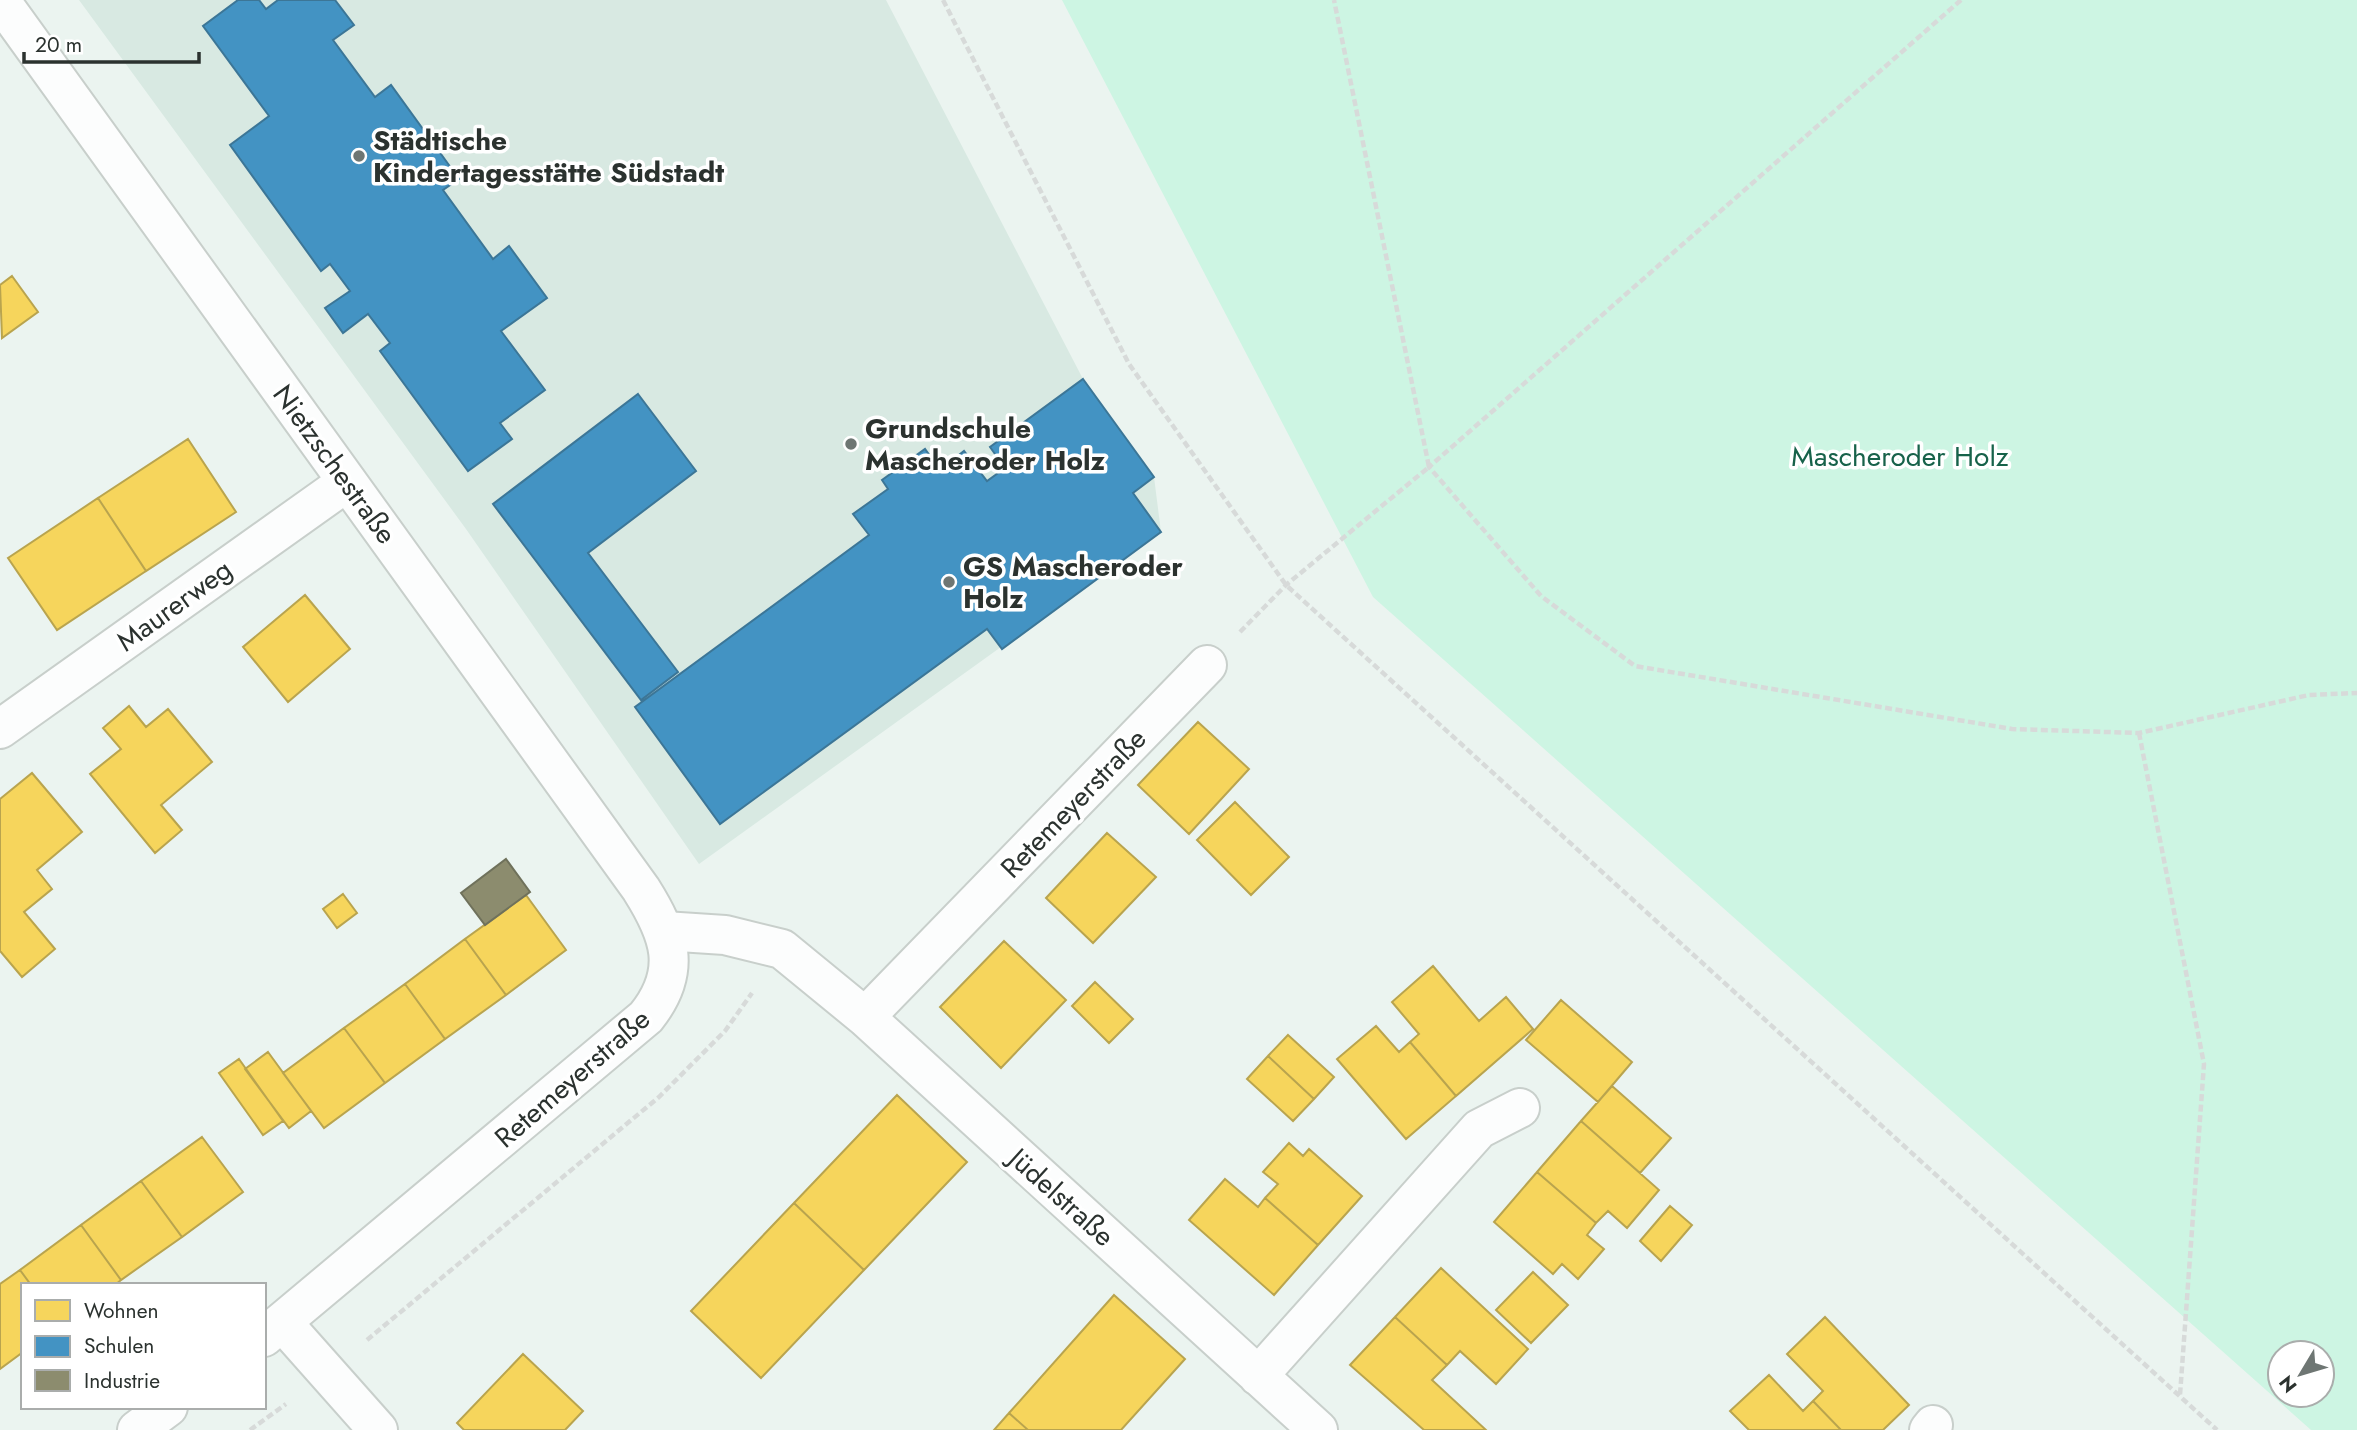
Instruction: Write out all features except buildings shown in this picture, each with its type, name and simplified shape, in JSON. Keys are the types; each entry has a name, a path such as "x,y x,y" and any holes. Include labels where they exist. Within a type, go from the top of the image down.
{"street":[{"name":"Nietzschestraße","path":"0,0 641,889 664,931"},
{"name":"Maurerweg","path":"0,729 347,482"},
{"name":"Retemeyerstraße","path":"865,1017 1207,665"},
{"path":"664,931 725,935 782,949 865,1017"},
{"name":"Retemeyerstraße","path":"274,1330 646,1017 659,1001 668,972 670,960 664,931"},
{"name":"Jüdelstraße","path":"865,1017 1318,1430"},
{"path":"1258,1376 1479,1129 1520,1108"},
{"path":"274,1330 327,1373 377,1430"},
{"path":"137,1430 165,1409"}],"path":[{"path":"943,0 1129,364 1286,585 2217,1430"},
{"path":"1334,0 1429,467 1541,596 1635,666 2012,729 2139,733 2309,695 2357,693"},
{"path":"1207,665 1286,585 1429,467 1961,0"},
{"path":"2139,733 2204,1064 2180,1396"},
{"path":"250,1430 327,1373 659,1097 725,1031 782,949"}],"shaded area":[{"name":"Grundschule Mascheroder Holz","path":"79,0 886,0 1083,379 1154,477 1161,532 699,864 466,529"}],"green space":[{"name":"Mascheroder Holz","path":"1062,0 2357,0 2357,1430 2311,1430 2287,1409 2336,1409 2336,1339 2266,1339 2266,1390 1373,597"}],"place":[{"name":"Städtische Kindertagesstätte Südstadt","path":"359,156"},
{"name":"Grundschule Mascheroder Holz","path":"851,444"},
{"name":"GS Mascheroder Holz","path":"949,582"}]}
